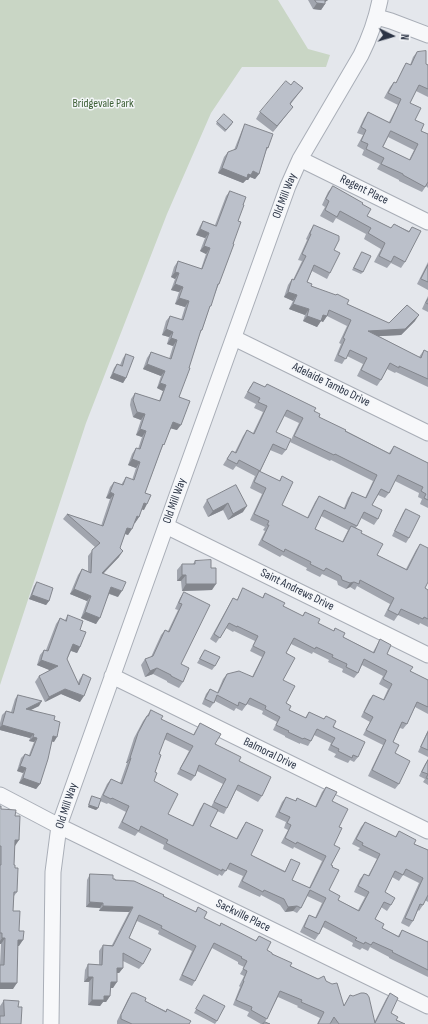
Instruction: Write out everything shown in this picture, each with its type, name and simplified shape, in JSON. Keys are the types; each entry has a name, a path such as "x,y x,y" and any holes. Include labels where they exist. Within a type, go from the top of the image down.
{"street":[{"name":"Old Mill Way","path":"51,1024 53,872 59,826 288,186 300,159 370,38 377,17 380,0"},
{"path":"377,17 428,35"},
{"name":"Regent Place","path":"300,159 428,222"},
{"name":"Adelaide Tambo Drive","path":"234,338 428,433"},
{"name":"Saint Andrews Drive","path":"166,526 428,655"},
{"name":"Balmoral Drive","path":"112,676 428,832"},
{"name":"Sackville Place","path":"0,795 59,826 428,1006"}],"green space":[{"name":"Bridgevale Park","path":"0,0 278,0 308,49 330,55 326,67 242,67 211,113 167,214 86,423 0,685"}],"building":[{"path":"315,0 325,0 325,4 317,3"},
{"path":"426,51 426,64 428,65 428,89 419,85 410,103 421,108 415,120 424,124 421,131 428,134 428,182 425,187 403,174 381,164 384,158 366,149 368,144 361,141 366,130 361,127 368,112 390,123 401,99 388,93 394,82 396,83 406,63 411,65 417,52","holes":["391,131 418,144 410,160 383,147"]},
{"path":"286,81 291,85 294,81 303,88 291,102 290,104 293,107 277,126 260,112"},
{"path":"224,114 233,122 226,130 217,122"},
{"path":"245,124 273,134 268,148 267,147 259,174 253,171 251,175 248,174 247,178 222,168 228,152 236,149"},
{"path":"333,186 371,209 367,216 391,228 394,224 409,232 412,227 421,231 405,262 394,256 391,262 379,256 385,243 368,233 371,228 340,211 337,217 325,210 329,201 326,199"},
{"path":"230,191 246,197 238,221 241,222 234,244 201,330 190,368 179,397 190,401 181,425 173,422 164,445 163,444 145,493 151,495 147,504 144,503 139,517 137,516 132,529 127,528 120,548 123,551 102,573 126,582 122,591 111,587 100,618 85,612 91,596 74,589 82,569 91,573 92,550 100,543 67,514 103,526 114,494 110,492 114,482 123,485 126,477 134,480 140,462 132,459 136,448 140,449 146,431 140,429 145,414 137,412 133,400 135,393 160,401 166,385 160,383 165,371 147,364 151,352 171,359 177,340 171,338 173,332 166,329 170,316 183,320 189,301 179,298 183,287 175,284 179,273 175,272 178,261 202,269 210,248 204,246 209,233 200,229 203,221 216,226"},
{"path":"314,225 339,236 339,240 334,250 340,253 330,273 314,265 307,282 312,284 311,286 336,295 337,294 349,300 347,304 389,323 407,305 419,315 405,329 368,331 421,358 424,350 428,352 428,379 390,363 381,380 361,370 367,358 350,350 346,359 338,355 345,339 343,338 351,320 329,310 327,316 323,315 321,321 307,316 309,309 293,304 297,295 288,292 292,279 294,280 306,256 302,254"},
{"path":"362,252 371,256 363,272 354,268"},
{"path":"428,265 428,282 421,279"},
{"path":"126,354 134,357 126,378 113,373 117,364 122,366"},
{"path":"254,382 265,387 267,384 316,408 314,411 320,414 319,417 390,454 394,446 428,463 428,500 424,498 426,494 421,491 423,487 398,475 389,493 381,489 372,505 382,510 378,519 364,512 357,526 324,510 315,529 343,542 351,526 383,544 377,555 407,570 420,544 428,548 428,582 425,588 428,590 428,619 424,617 423,619 401,609 398,615 388,610 394,598 360,580 359,584 342,580 341,576 326,568 324,571 310,564 311,562 285,549 284,552 262,540 269,525 267,525 269,521 254,514 266,488 254,482 259,471 280,481 282,476 293,482 282,505 308,518 319,496 345,509 352,492 366,498 377,475 294,436 303,418 287,410 276,432 291,439 286,450 273,444 260,471 239,460 237,464 227,459 232,451 236,453 247,430 254,434 267,406 258,402 260,398 248,392"},
{"path":"236,485 247,506 233,514 228,503 213,511 207,500"},
{"path":"406,509 420,516 409,538 395,531"},
{"path":"211,560 211,568 216,568 216,584 186,584 186,575 182,575 182,564 195,564 195,561"},
{"path":"37,582 53,588 49,601 32,595"},
{"path":"243,588 263,598 265,593 285,603 283,606 303,616 305,612 320,619 318,623 334,631 335,628 345,633 343,637 374,653 380,639 391,645 387,654 413,667 410,671 428,680 428,707 417,702 407,724 402,722 393,742 399,745 395,753 410,761 399,784 372,770 386,740 366,730 373,717 364,712 373,695 384,700 392,684 383,679 387,671 364,659 358,673 346,667 347,664 332,657 333,655 316,647 315,649 294,638 286,653 295,658 283,680 295,686 286,703 291,706 289,710 306,718 309,712 324,719 326,716 336,721 333,727 365,742 358,757 353,755 352,758 338,751 339,749 331,745 335,738 317,729 311,741 288,732 289,731 276,725 280,717 265,709 266,706 250,698 246,705 239,702 238,706 217,695 214,703 205,699 210,689 218,693 227,674 239,671 253,677 265,652 253,646 258,636 229,623 220,638 214,634 233,598 237,600"},
{"path":"184,592 210,605 181,664 189,668 183,682 157,668 150,671 145,659 153,656 165,630 169,632 182,604 179,603"},
{"path":"68,615 83,621 80,630 86,632 80,647 73,644 67,659 79,685 83,674 91,678 84,696 65,689 49,697 39,676 58,666 41,660 44,650 48,651 60,618 66,621"},
{"path":"205,650 220,657 215,666 200,659"},
{"path":"18,695 42,701 26,709 55,716 54,720 60,722 57,737 53,736 40,784 23,778 26,768 20,766 25,754 30,756 37,738 33,737 34,734 2,725 6,711 13,713"},
{"path":"151,710 163,716 161,719 194,735 200,723 221,734 215,744 241,757 239,761 271,777 262,796 238,785 227,808 214,802 226,779 199,765 195,776 180,769 193,746 167,733 159,754 161,755 155,772 157,773 154,781 178,794 168,814 193,826 204,803 218,810 210,826 237,839 246,822 263,830 251,855 285,872 291,859 300,863 292,880 310,888 326,856 285,838 291,825 287,823 290,817 279,812 286,797 296,801 297,798 316,807 326,787 337,792 332,801 348,809 339,827 342,828 334,845 340,848 331,865 339,870 329,890 340,896 338,900 359,911 369,892 358,886 364,874 369,876 380,854 362,845 363,843 356,839 365,822 396,837 399,831 416,840 414,844 428,850 428,895 423,905 420,904 413,921 405,918 423,878 406,869 403,875 395,871 385,892 395,898 391,905 384,902 375,919 384,924 382,928 399,937 402,930 428,942 428,970 373,942 371,945 355,940 357,938 325,921 319,934 304,927 309,915 316,918 326,898 310,890 301,908 297,906 288,907 284,899 264,890 263,892 242,881 247,871 230,863 226,871 222,869 222,871 166,843 168,840 141,826 139,831 122,822 129,806 103,795 111,779 122,784 138,733"},
{"path":"428,732 428,750 421,747"},
{"path":"428,760 428,774 422,772"},
{"path":"92,796 101,799 98,808 89,805"},
{"path":"0,806 1,809 16,810 15,816 20,816 19,840 15,840 14,865 15,868 18,868 17,892 14,892 13,911 20,911 19,931 24,931 23,940 18,940 17,983 0,983 0,965 4,965 5,938 2,938 2,933 0,933"},
{"path":"90,874 113,875 113,879 115,880 134,881 196,912 198,907 207,912 204,918 220,926 221,923 256,941 259,936 271,942 267,950 272,954 292,963 290,966 318,979 324,976 326,981 332,984 337,983 344,1006 350,995 353,996 361,993 367,994 375,1023 390,993 398,998 391,1013 398,1017 396,1020 405,1024 339,1024 334,1017 330,1024 318,1024 324,1012 301,1002 302,1000 280,991 267,1019 251,1010 252,1007 236,1000 247,971 243,969 247,961 214,943 195,981 182,975 196,946 161,928 162,926 139,915 129,938 151,949 143,964 123,953 123,968 117,968 117,982 111,982 110,996 104,996 104,1000 92,1000 93,977 88,977 88,964 102,965 103,945 113,946 133,907 103,906 103,903 90,902"},
{"path":"132,993 146,998 145,1001 166,1012 167,1009 191,1021 189,1024 132,1024 121,1019 121,1015"},
{"path":"204,995 225,1006 217,1021 196,1009"},
{"path":"4,1000 19,1001 18,1007 22,1007 21,1024 0,1024 0,1016 4,1016"}]}
